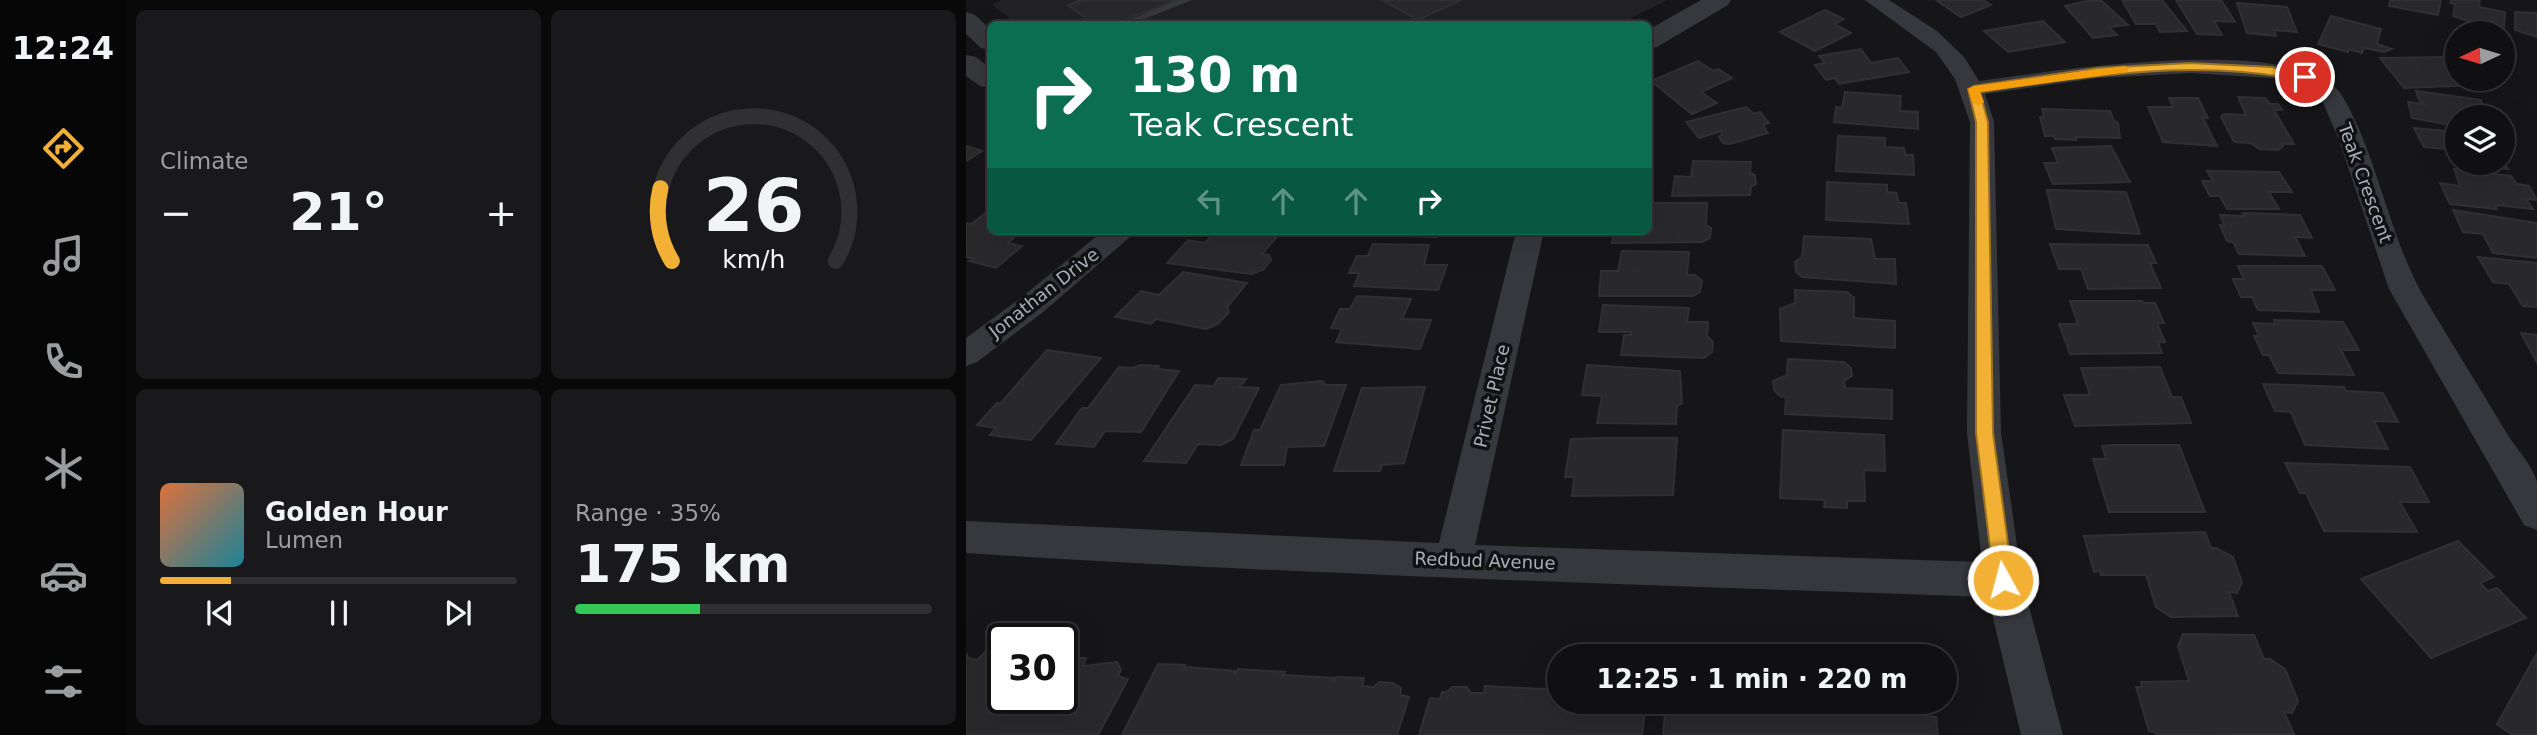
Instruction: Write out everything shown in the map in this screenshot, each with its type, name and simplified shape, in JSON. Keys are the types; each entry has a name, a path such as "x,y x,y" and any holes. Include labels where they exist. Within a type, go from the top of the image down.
{"street":[{"path":"1652,39 1719,0"},
{"path":"1875,0 1921,26 1952,55 1974,89 1982,122 1984,433 2003,580 2042,735"},
{"path":"966,20 987,39"},
{"name":"Teak Crescent","path":"1974,89 2098,71 2190,66 2272,71 2305,77 2332,97 2351,140 2404,289 2537,514"},
{"name":"Jonathan Drive","path":"966,354 1032,305 1115,235"},
{"name":"Privet Place","path":"1453,561 1529,235"},
{"name":"Redbud Avenue","path":"966,537 1145,548 1453,561 2003,580"}],"lane":[{"path":"1132,21 1187,0"}],"shaded area":[{"path":"1002,0 1667,0 1626,21 1012,21 992,4"}],"building":[{"path":"1082,0 1177,0 1121,21 1090,21 1068,5"},
{"path":"1382,0 1461,0 1418,20"},
{"path":"1936,0 1983,0 1991,5 1961,17"},
{"path":"2122,0 2162,0 2187,31 2160,32 2156,24 2136,24"},
{"path":"2176,0 2221,0 2235,22 2214,21 2222,35 2197,34"},
{"path":"2390,0 2441,0 2438,15 2389,6"},
{"path":"2451,0 2480,0 2479,7 2505,12 2504,21 2468,21 2453,16 2455,4 2450,3"},
{"path":"2086,1 2102,1 2128,25 2109,27 2117,35 2093,38 2065,6"},
{"path":"2237,3 2287,7 2297,32 2274,30 2276,36 2247,33"},
{"path":"1825,10 1844,19 1835,24 1851,33 1815,51 1780,32"},
{"path":"2515,12 2537,13 2537,37 2515,30"},
{"path":"2331,16 2381,29 2377,44 2392,49 2384,52 2364,48 2362,53 2318,44"},
{"path":"2043,21 2065,42 2008,52 1984,31"},
{"path":"1861,49 1871,63 1898,58 1909,72 1839,84 1835,78 1826,80 1815,65 1825,63 1819,56"},
{"path":"2445,57 2445,86 2404,88 2380,58"},
{"path":"1698,61 1732,78 1701,92 1717,103 1692,114 1652,81"},
{"path":"2416,91 2481,100 2483,105 2445,105 2445,124 2412,118 2408,102 2424,104 2419,100"},
{"path":"1845,92 1901,96 1900,111 1918,112 1918,129 1834,122 1836,107 1842,108"},
{"path":"2238,97 2265,98 2270,104 2278,104 2282,110 2274,110 2294,144 2282,144 2278,150 2260,149 2250,143 2234,142 2221,117 2224,114 2246,115"},
{"path":"2169,98 2198,98 2208,118 2203,118 2217,146 2163,142 2148,107 2173,107"},
{"path":"1746,107 1754,114 1760,112 1769,123 1763,125 1768,133 1730,144 1723,143 1719,137 1723,133 1721,131 1699,138 1686,122"},
{"path":"2042,109 2110,111 2114,121 2118,123 2120,138 2075,137 2076,140 2045,136 2040,117 2044,117"},
{"path":"2414,128 2445,131 2445,149 2424,147"},
{"path":"1838,136 1885,138 1885,147 1904,148 1905,155 1913,155 1914,175 1836,171"},
{"path":"966,146 982,151 966,161"},
{"path":"2111,146 2130,182 2053,184 2044,163 2058,163 2052,148"},
{"path":"1693,161 1751,162 1750,173 1755,175 1756,184 1751,187 1750,195 1672,196 1675,176 1691,177"},
{"path":"2207,171 2279,172 2292,192 2269,192 2279,209 2227,209 2220,196 2210,196 2202,181 2213,181"},
{"path":"2456,175 2511,176 2517,184 2529,186 2537,200 2526,199 2533,209 2495,205 2497,209 2450,204 2440,183 2460,186"},
{"path":"1827,182 1887,185 1887,192 1896,193 1899,203 1906,203 1909,224 1826,220"},
{"path":"2047,190 2126,192 2140,234 2056,229"},
{"path":"1652,203 1707,203 1706,225 1711,228 1710,238 1702,242 1612,243 1613,235 1652,235"},
{"path":"2453,210 2537,223 2537,258 2493,253 2483,234 2463,232"},
{"path":"987,212 987,235 1017,235 1008,243 1022,246 996,268 969,261 973,259 966,257 966,223 971,224"},
{"path":"2243,213 2300,215 2312,238 2295,237 2305,256 2239,254 2233,242 2227,241 2220,225 2225,226 2220,215 2244,216"},
{"path":"1212,235 1278,235 1262,254 1269,255 1271,260 1263,270 1251,274 1167,263 1188,240 1205,243"},
{"path":"1374,235 1438,235 1437,237"},
{"path":"1804,236 1871,239 1875,259 1895,259 1896,284 1802,277 1796,272 1795,262 1802,257"},
{"path":"1373,244 1429,245 1424,265 1447,265 1438,290 1354,286 1359,273 1349,273 1357,256 1368,256"},
{"path":"2050,244 2148,245 2156,263 2150,263 2161,288 2088,289 2081,269 2059,269"},
{"path":"1622,251 1689,252 1687,275 1695,275 1702,281 1700,292 1693,296 1599,296 1601,271 1618,271"},
{"path":"2478,257 2537,263 2537,307 2523,306 2509,284 2493,282"},
{"path":"2238,266 2322,266 2335,290 2311,290 2319,312 2258,310 2252,297 2241,297 2233,279 2244,279"},
{"path":"1183,272 1247,283 1227,307 1229,312 1218,324 1206,329 1156,319 1151,324 1115,317 1141,291 1159,295"},
{"path":"1795,290 1847,292 1854,298 1854,318 1895,321 1895,348 1781,341 1780,309 1795,303"},
{"path":"1357,296 1411,299 1402,319 1431,320 1420,349 1336,342 1342,329 1331,328 1340,309 1350,309"},
{"path":"2070,301 2155,303 2164,323 2157,323 2165,342 2158,342 2162,353 2070,354 2059,324 2078,324"},
{"path":"1603,305 1689,308 1687,322 1708,322 1707,336 1713,342 1712,352 1704,358 1621,355 1624,335 1631,335 1631,332 1599,332"},
{"path":"2274,320 2343,322 2359,350 2341,350 2354,375 2278,373 2269,355 2263,355 2254,336 2259,336 2253,323 2275,324"},
{"path":"2521,333 2537,335 2537,363 2535,359"},
{"path":"1047,350 1101,358 1031,440 990,435 996,428 977,425 997,403 1000,404"},
{"path":"1788,359 1844,362 1851,368 1852,376 1844,381 1845,388 1892,390 1892,419 1785,414 1786,397 1780,396 1774,390 1773,381 1787,375"},
{"path":"1140,365 1179,371 1141,432 1105,431 1094,447 1056,444 1082,408 1088,408 1119,367 1133,368"},
{"path":"1587,365 1680,371 1682,403 1677,406 1676,424 1597,423 1602,396 1582,395"},
{"path":"2160,367 2172,397 2181,397 2191,423 2075,426 2064,395 2090,395 2081,368"},
{"path":"1218,378 1246,379 1239,387 1259,388 1233,439 1221,445 1198,444 1186,463 1144,461 1195,385 1214,386"},
{"path":"1322,381 1326,385 1346,385 1324,446 1287,447 1284,465 1241,465 1254,430 1260,430 1281,385"},
{"path":"2263,384 2344,387 2346,391 2383,393 2398,422 2374,421 2388,449 2305,445 2291,412 2275,411"},
{"path":"1425,387 1404,463 1382,465 1380,471 1334,471 1362,388"},
{"path":"1783,430 1884,435 1885,471 1864,470 1865,501 1847,501 1847,508 1824,507 1825,500 1780,498"},
{"path":"1677,438 1673,495 1572,496 1574,477 1565,477 1571,439"},
{"path":"2179,445 2205,512 2109,512 2093,459 2106,459 2102,446"},
{"path":"2285,463 2410,467 2429,502 2400,502 2417,532 2324,531 2306,493 2300,493"},
{"path":"2205,532 2211,548 2233,557 2242,583 2237,593 2229,592 2238,616 2171,617 2156,607 2146,575 2101,575 2100,571 2094,572 2084,536"},
{"path":"2458,541 2494,577 2480,583 2488,591 2497,588 2526,618 2431,658 2361,579"},
{"path":"2183,634 2254,635 2264,659 2270,659 2285,669 2298,701 2292,713 2284,712 2294,734 2157,735 2149,731 2136,687 2142,687 2141,682 2189,681 2178,646"},
{"path":"987,652 987,714 1078,714 1078,658 1086,658 1083,666 1117,662 1121,670 1118,676 1128,679 1098,735 966,735 966,653 968,658 977,660"},
{"path":"2537,653 2537,735 2512,735 2497,724"},
{"path":"1158,664 1185,665 1183,670 1187,667 1235,671 1235,675 1238,669 1285,672 1282,677 1334,678 1333,682 1336,677 1364,678 1362,686 1374,687 1379,682 1393,683 1401,688 1400,695 1409,697 1397,735 1122,735"},
{"path":"1485,686 1547,689 1547,714 1644,714 1642,735 1419,735 1430,698 1440,699 1442,692 1447,692 1452,687 1467,687 1471,693 1484,693"},
{"path":"1665,714 1926,714 1936,717 1938,735 1663,735"}],"slow traffic":[{"path":"1978,102 1974,89 2098,71 2124,70"}],"route":[{"path":"2003,580 1984,433 1982,122 1974,89 2098,71 2190,66 2272,71 2305,77"}]}
